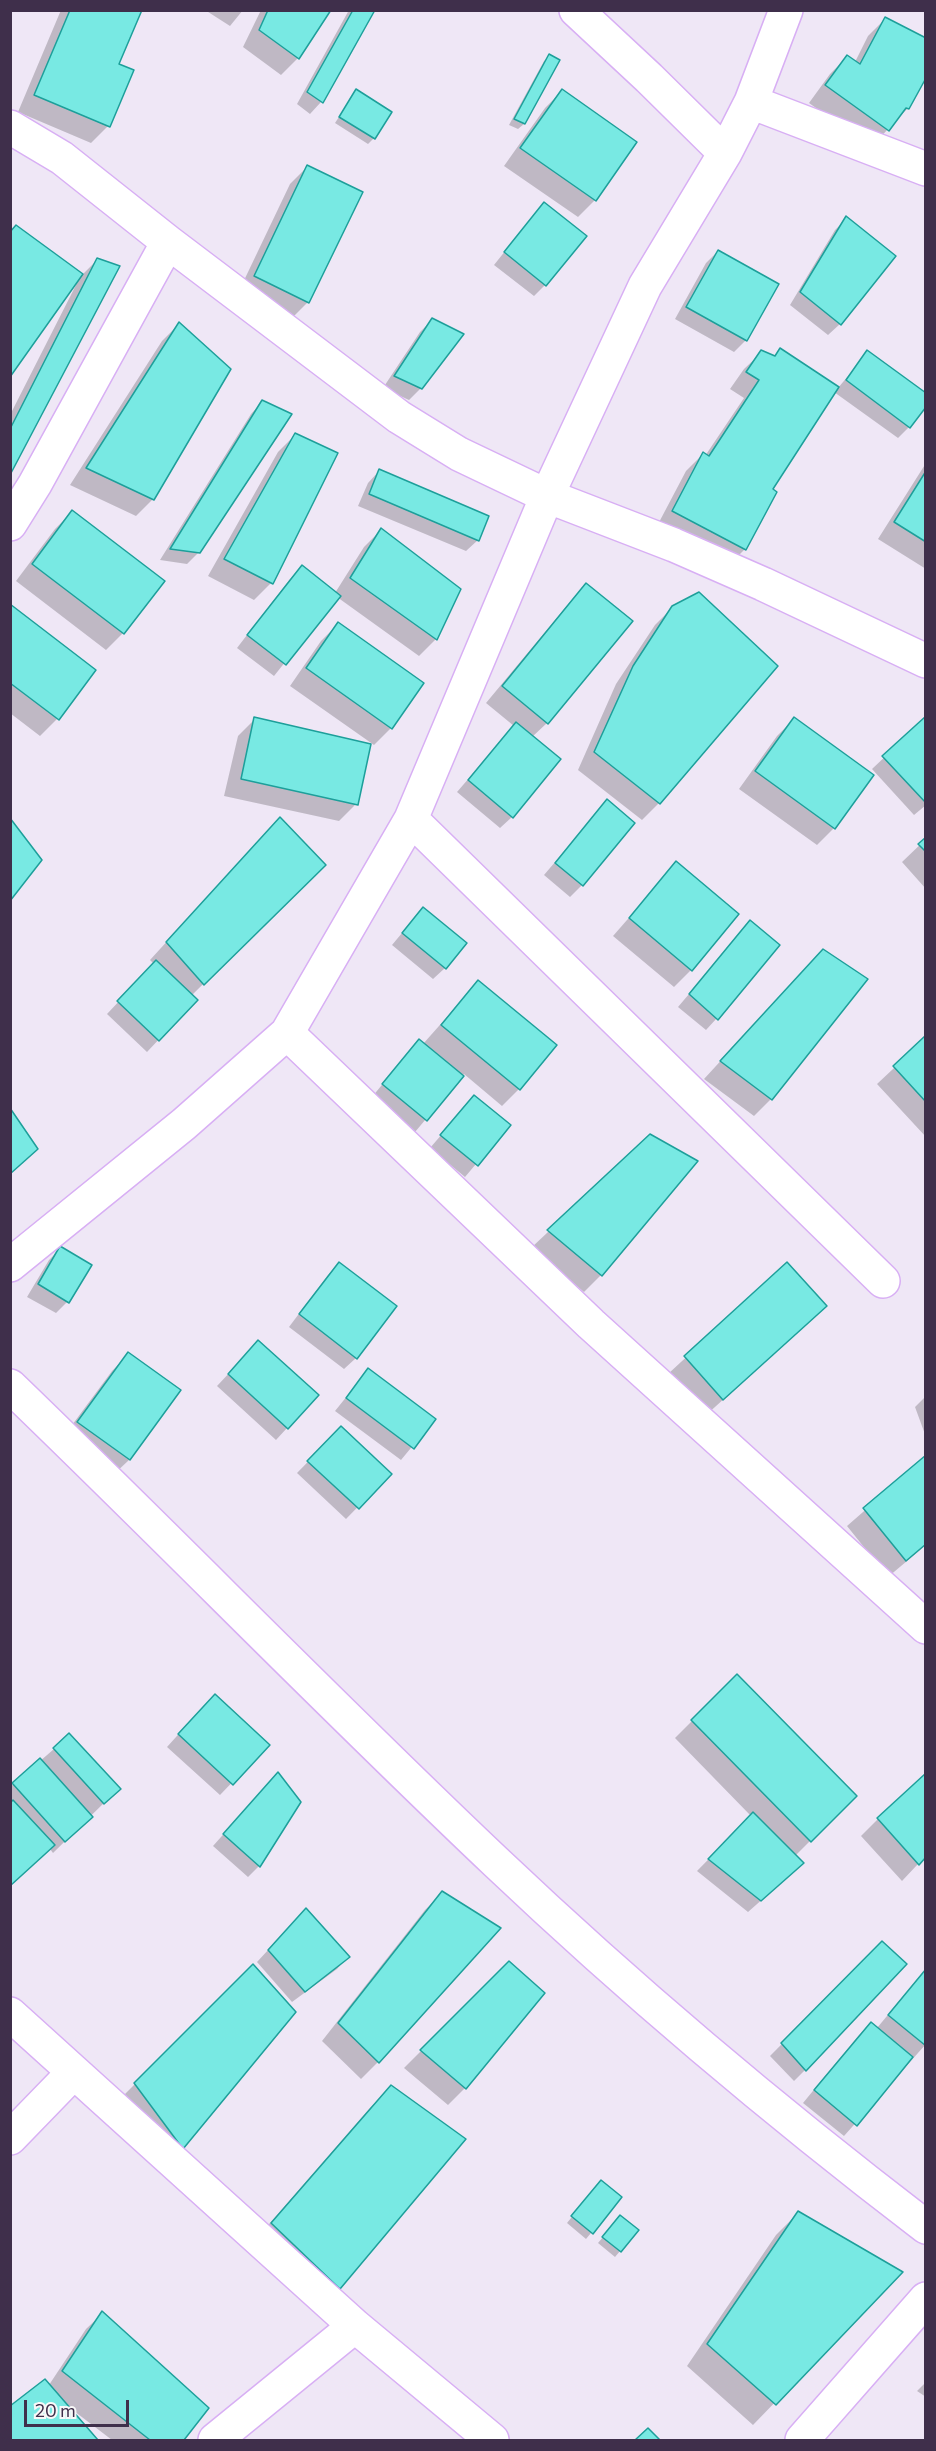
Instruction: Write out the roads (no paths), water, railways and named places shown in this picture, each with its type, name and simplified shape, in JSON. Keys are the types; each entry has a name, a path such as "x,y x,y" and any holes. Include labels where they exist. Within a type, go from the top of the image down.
{"street":[{"path":"576,10 725,153"},
{"path":"10,1264 184,1124 287,1033 411,819 547,496 645,286 725,153 751,102 786,10"},
{"path":"751,102 926,169"},
{"path":"10,127 63,158 168,242 399,417 459,454 547,496 674,545 753,580 926,661"},
{"path":"10,524 35,484 168,242"},
{"path":"411,819 883,1281"},
{"path":"287,1033 591,1324 926,1627"},
{"path":"10,1386 178,1554 497,1864 662,2013 824,2149 926,2227"},
{"path":"10,2014 355,2326 492,2440"},
{"path":"10,2138 73,2073"},
{"path":"801,2440 926,2299"},
{"path":"215,2440 355,2326"}]}
